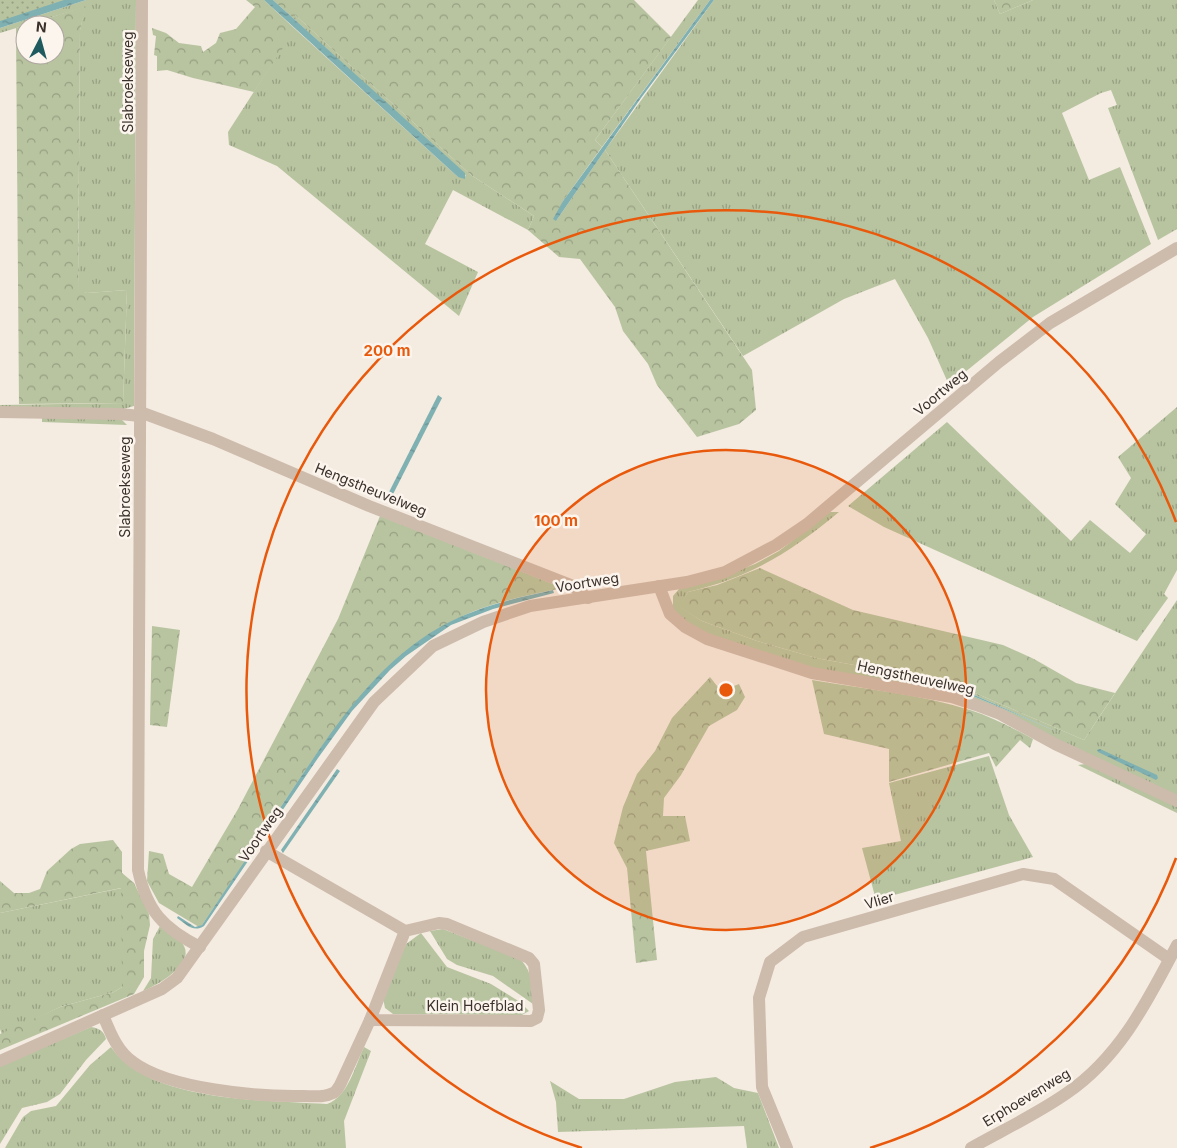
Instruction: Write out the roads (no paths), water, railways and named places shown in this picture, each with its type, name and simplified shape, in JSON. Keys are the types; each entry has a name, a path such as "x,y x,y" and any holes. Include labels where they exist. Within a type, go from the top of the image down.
{"street":[{"name":"Slabroekseweg","path":"142,0 138,870 143,895 156,915 186,940 200,947"},
{"name":"Voortweg","path":"0,1061 162,989 177,978 374,702 433,646 483,622 530,606 659,586 726,572 800,529 998,362 1050,323 1177,248"},
{"name":"Hengstheuvelweg","path":"0,412 140,414 214,439 369,506 571,585 588,598"},
{"name":"Hengstheuvelweg","path":"659,586 670,614 685,628 707,639 812,673 943,696 976,705 1000,714 1055,744 1177,801"},
{"path":"102,1015 123,1055 159,1076 230,1093 326,1096 334,1093 340,1085 370,1020 405,931 266,851"},
{"name":"Vlier","path":"787,1148 762,1087 759,998 770,962 803,937 1022,874 1054,880 1169,959"},
{"name":"Klein Hoefblad","path":"370,1020 531,1020 537,1018 539,1010 534,964 529,958 447,924 439,923 405,931"},
{"name":"Erphoevenweg","path":"971,1148 1067,1094 1093,1073 1132,1026 1177,945"}],"water":[{"path":"64,0 86,0 40,15 18,15"},
{"path":"264,0 273,0 465,173 465,179 458,177"},
{"path":"710,0 714,0 641,98 556,221 553,219 563,201"},
{"path":"15,16 15,23 0,28 0,21"},
{"path":"438,395 442,398 389,502 385,500"},
{"path":"553,590 554,593 493,609 451,625 406,656 390,670 352,711 204,926 196,929 177,918 178,916 195,927 202,925 336,726 354,703 395,660 417,642 442,626 468,613 524,596"},
{"path":"938,682 963,690 1065,735 961,691 937,684"},
{"path":"1100,749 1157,775 1158,778 1156,780 1098,752 1097,750"},
{"path":"337,769 340,771 283,853 281,850"}]}
